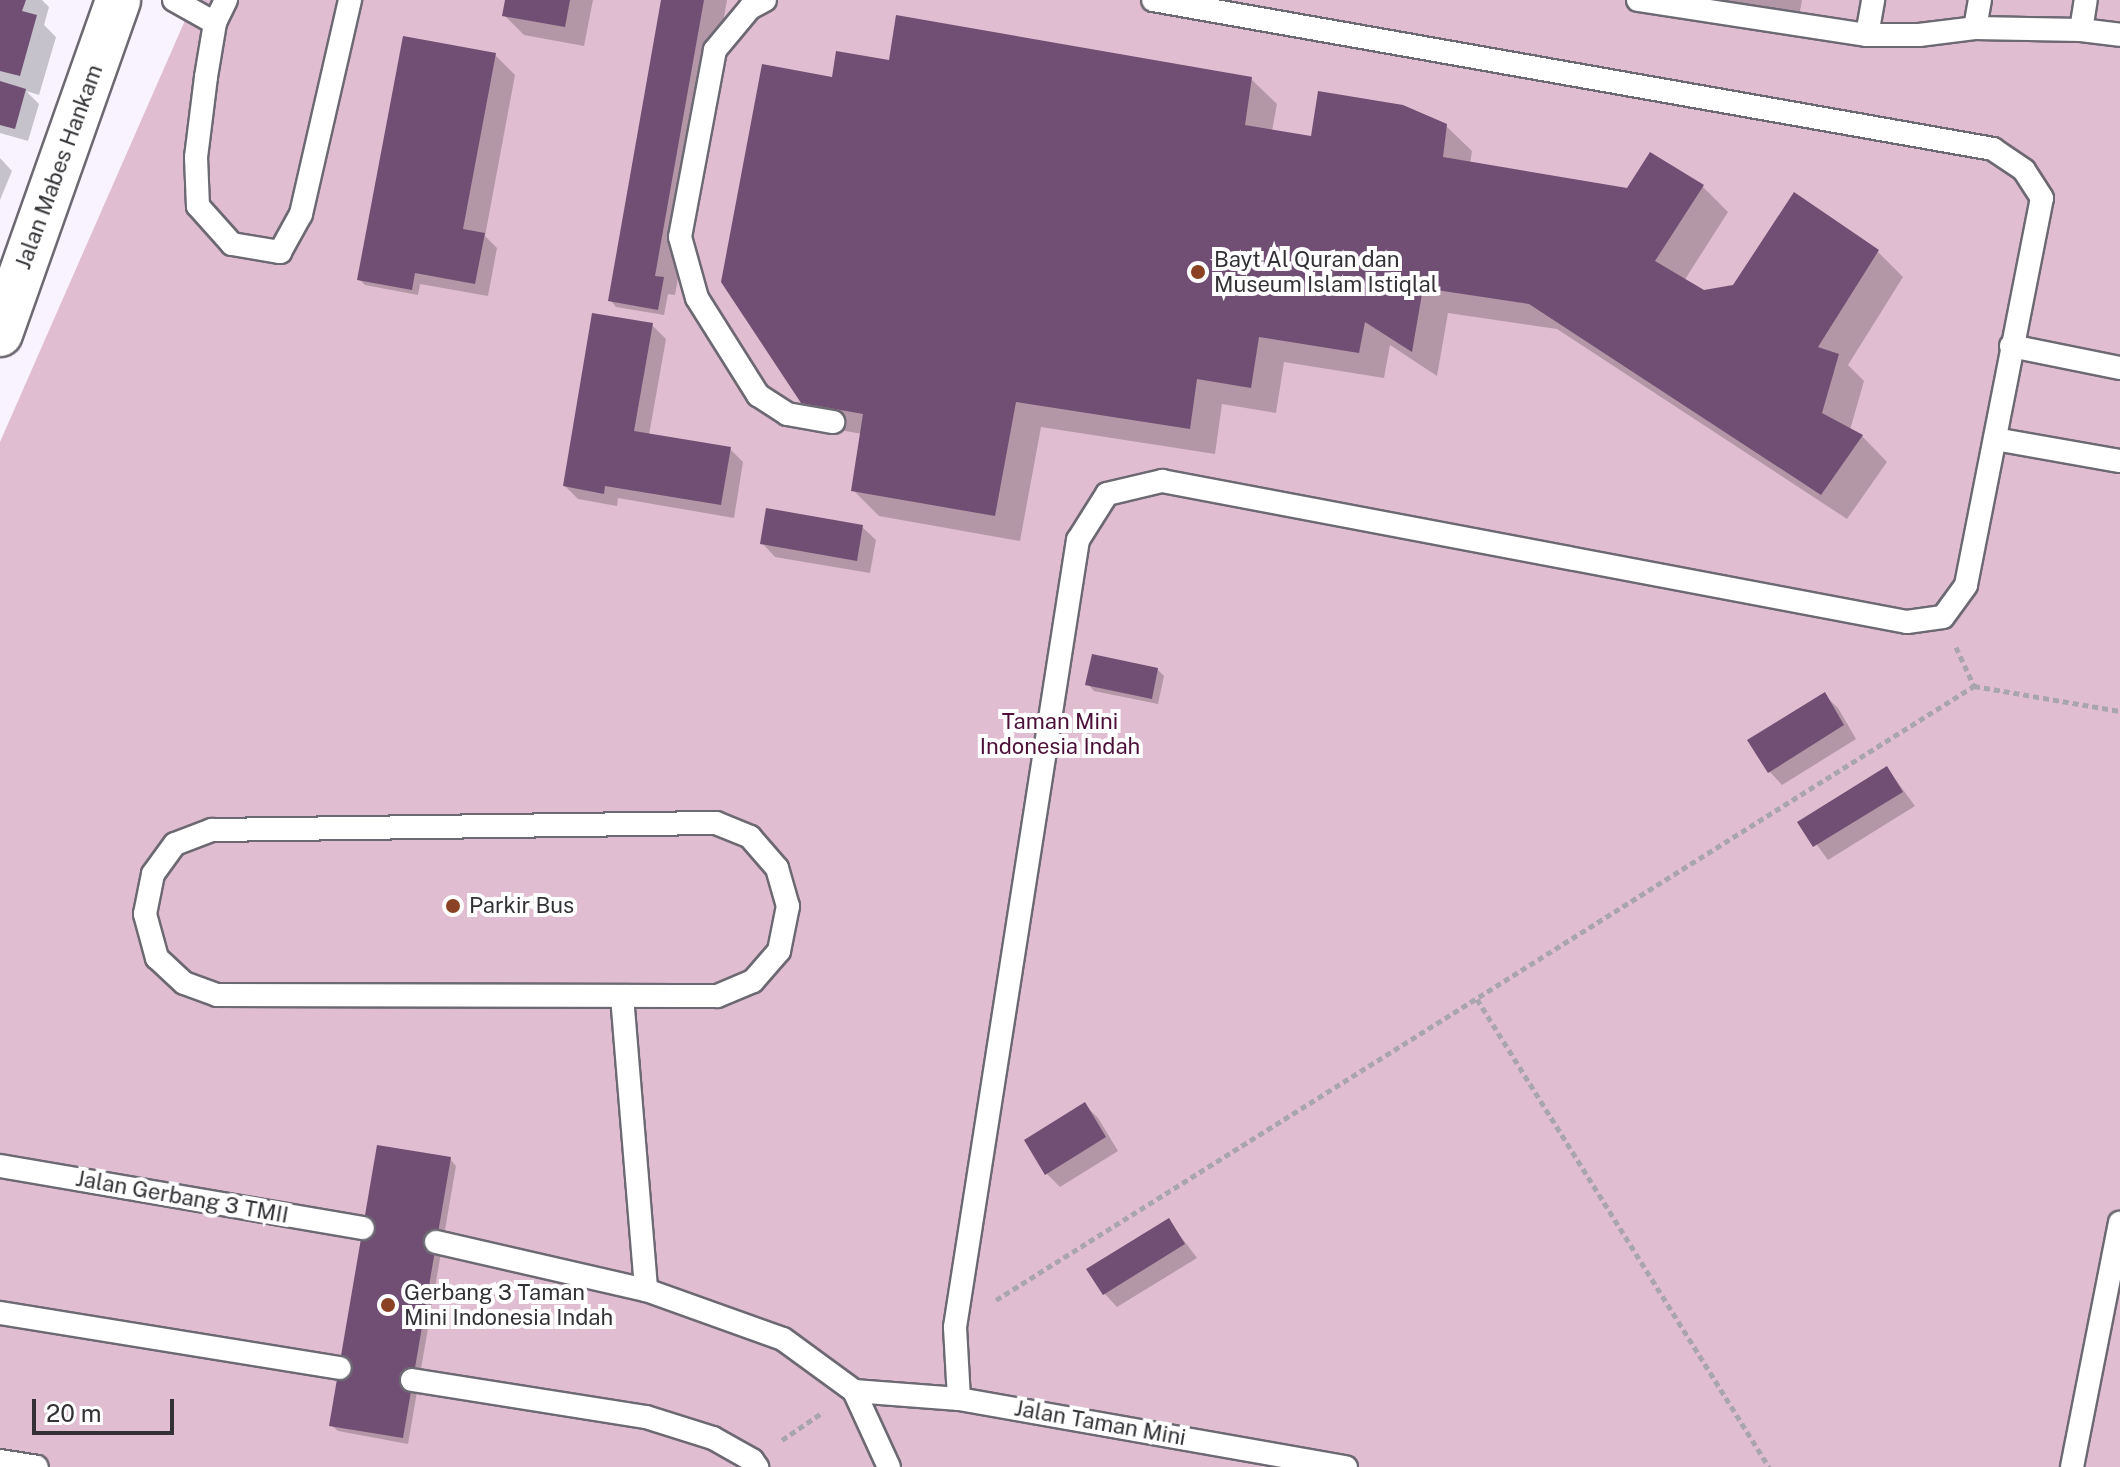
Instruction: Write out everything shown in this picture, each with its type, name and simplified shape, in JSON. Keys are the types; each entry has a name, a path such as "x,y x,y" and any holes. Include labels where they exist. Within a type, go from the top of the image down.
{"main road":[{"name":"Jalan Mabes Hankam","path":"0,334 118,0"}],"lane":[{"path":"174,0 215,23"},
{"path":"226,0 215,23 196,157 198,206 232,244 280,252 301,214 350,0"},
{"path":"765,0 750,8 715,50 680,237 697,298 758,395 787,414 833,422"},
{"path":"959,1399 955,1327 1078,540 1107,494 1162,481 1907,622 1943,617 1966,585 2042,198 2024,170 1993,149 1153,0"},
{"path":"1638,0 1867,35 1919,35 1975,28 2081,30 2120,35"},
{"path":"1867,35 1873,0"},
{"path":"1975,28 1980,0"},
{"path":"2081,30 2086,0"},
{"path":"2011,346 2120,368"},
{"path":"1995,439 2120,461"},
{"path":"716,823 750,837 777,868 788,906 779,951 753,981 717,996 622,996 217,995 184,983 157,958 145,914 153,874 175,844 212,830 716,823"},
{"path":"622,996 646,1290"},
{"name":"Jalan Gerbang 3 TMII","path":"0,1166 363,1228"},
{"path":"2072,1467 2120,1223"},
{"path":"436,1242 646,1290 783,1339 854,1391 889,1467"},
{"path":"0,1313 340,1368"},
{"path":"412,1380 646,1417 713,1438 755,1464"},
{"name":"Jalan Taman Mini","path":"854,1391 959,1399 1346,1467"},
{"path":"0,1461 37,1467"}],"path":[{"path":"955,1327 1974,686 2120,711"},
{"path":"1477,999 1769,1467"},
{"path":"755,1464 854,1391"}],"green space":[{"name":"Taman Mini Indonesia Indah","path":"194,0 2120,0 2120,1467 0,1467 0,442"}],"building":[{"path":"0,0 26,0 22,11 37,15 20,76 0,71"},
{"path":"505,0 570,0 565,27 502,16"},
{"path":"661,0 704,0 655,276 664,277 658,310 608,301"},
{"name":"Bayt Al Quran dan Museum Islam Istiqlal","path":"896,15 1252,77 1245,125 1311,136 1318,91 1403,105 1447,124 1443,157 1627,188 1650,152 1704,185 1655,261 1704,290 1733,285 1794,192 1879,250 1818,347 1839,354 1822,413 1863,435 1821,495 1529,304 1423,288 1412,352 1365,322 1359,353 1259,337 1251,388 1197,379 1190,429 1016,402 995,516 851,491 863,414 801,403 721,282 762,64 832,77 836,51 889,60"},
{"path":"403,36 496,53 463,229 485,233 475,284 415,273 412,290 357,280"},
{"path":"0,81 26,89 15,129 0,125"},
{"path":"592,313 653,323 634,431 731,447 721,505 605,486 604,494 563,486"},
{"path":"766,508 863,525 857,561 760,544"},
{"path":"1092,654 1158,668 1152,699 1085,685"},
{"path":"1825,692 1844,725 1768,773 1747,740"},
{"path":"1887,766 1903,792 1813,847 1797,822"},
{"path":"1085,1102 1106,1137 1045,1175 1024,1140"},
{"name":"Gerbang 3 Taman Mini Indonesia Indah","path":"377,1145 451,1157 403,1438 329,1426"},
{"path":"1169,1218 1185,1244 1103,1295 1086,1269"}],"place":[{"name":"Bayt Al Quran dan Museum Islam Istiqlal","path":"1198,272"},
{"name":"Parkir Bus","path":"453,906"},
{"name":"Gerbang 3 Taman Mini Indonesia Indah","path":"388,1305"}]}
